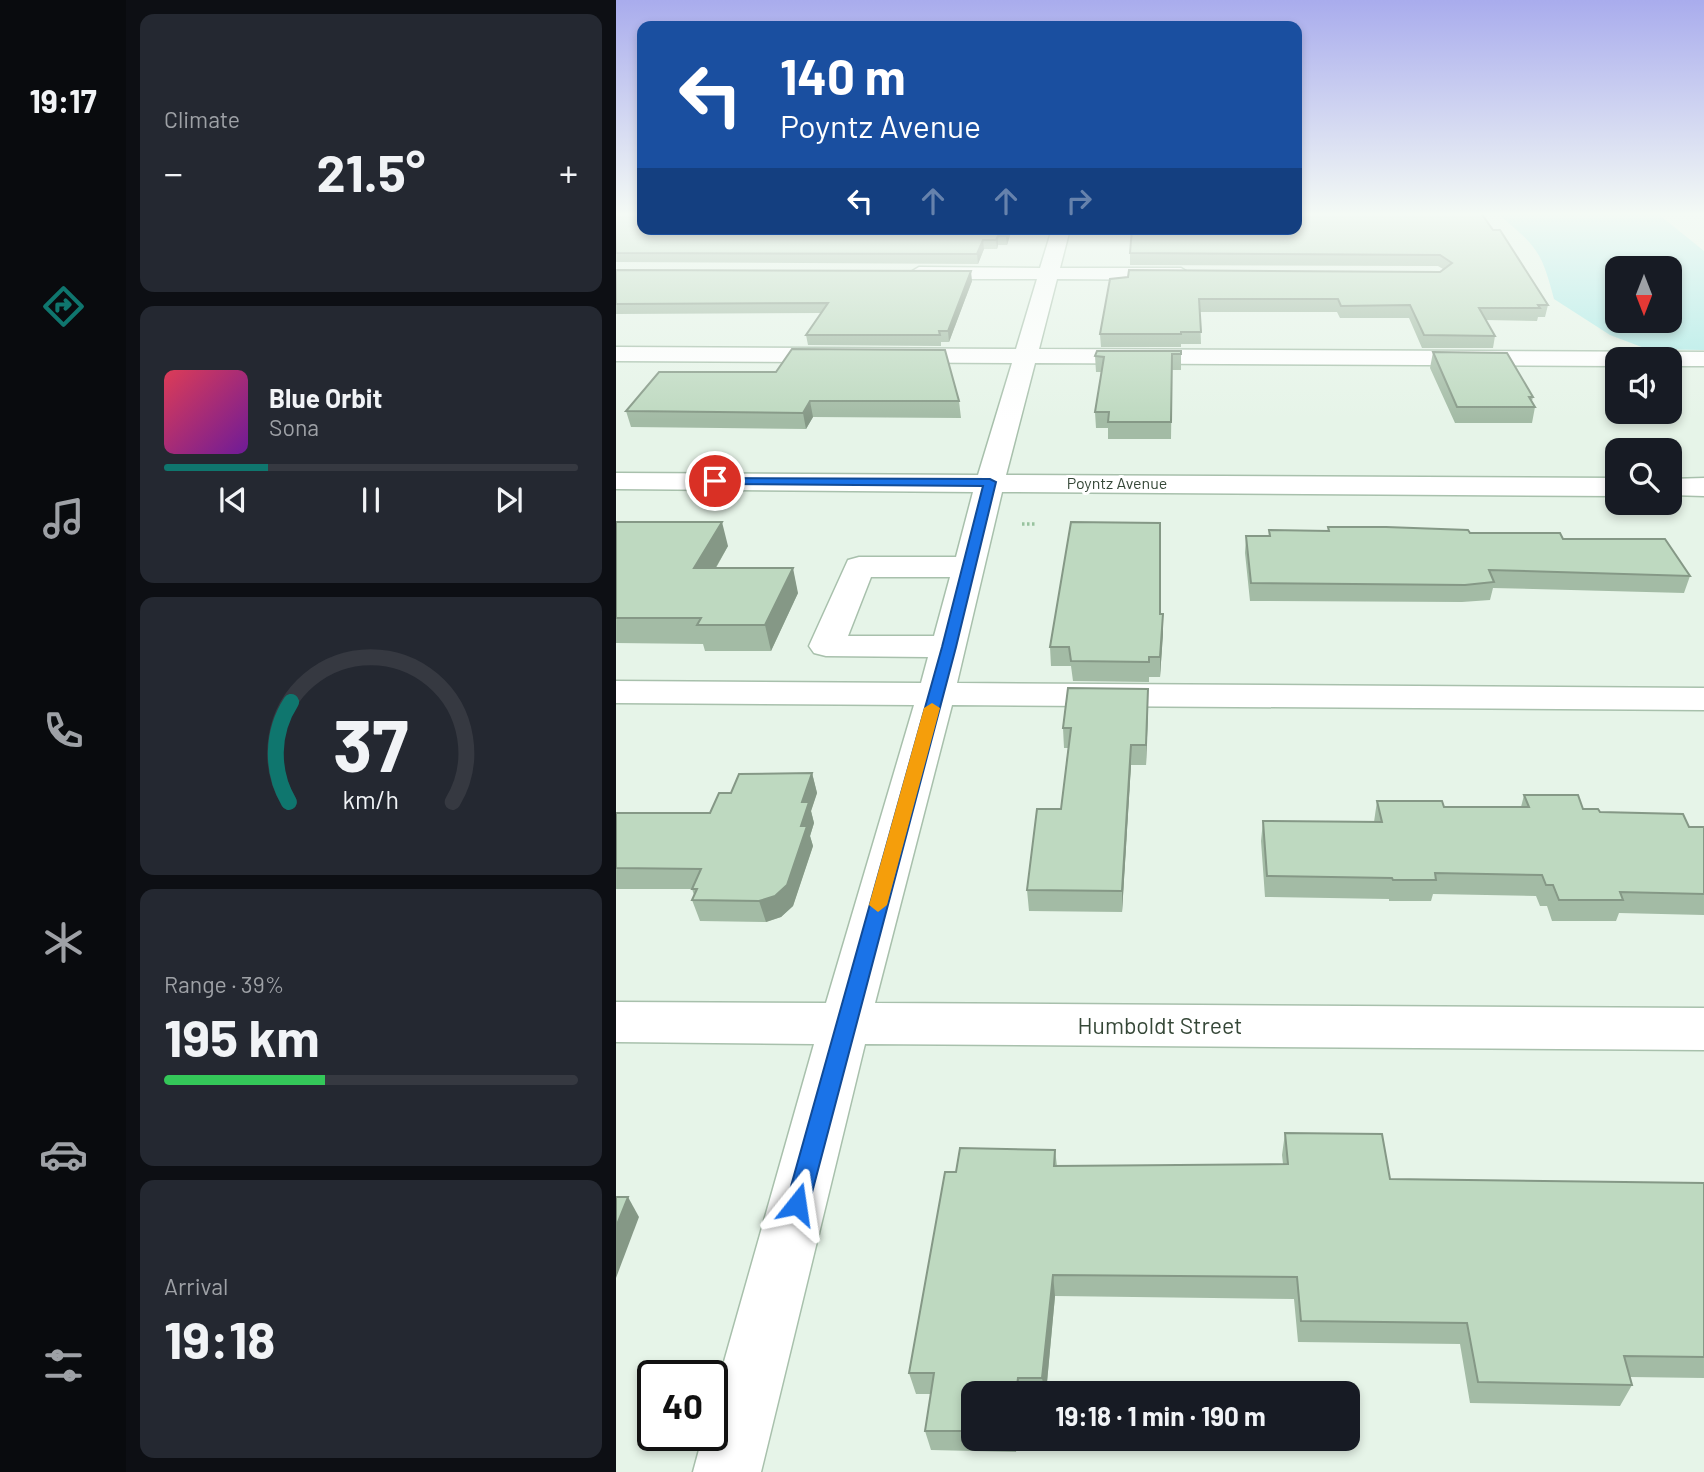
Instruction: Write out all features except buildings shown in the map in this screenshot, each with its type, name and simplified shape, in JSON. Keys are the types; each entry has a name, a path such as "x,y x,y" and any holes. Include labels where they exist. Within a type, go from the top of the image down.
{"street":[{"path":"727,1472 845,1024 949,647 990,482 1048,282"},
{"path":"616,354 1605,359"},
{"path":"1682,359 1704,359"},
{"name":"Poyntz Avenue","path":"616,481 1605,487"},
{"path":"1682,487 1704,488"},
{"path":"949,647 826,646 859,567 969,567"},
{"path":"616,692 1704,699"},
{"name":"Humboldt Street","path":"616,1022 1704,1029"}],"path":[{"path":"1020,524 1035,524"}],"shaded area":[{"path":"1549,282 1605,282 1605,332 1554,299"},
{"path":"1682,282 1704,282 1704,350 1642,347 1607,333 1682,333"}],"slow traffic":[{"path":"878,905 932,708"}],"route":[{"path":"715,481 990,482 949,647 797,1204"}]}
